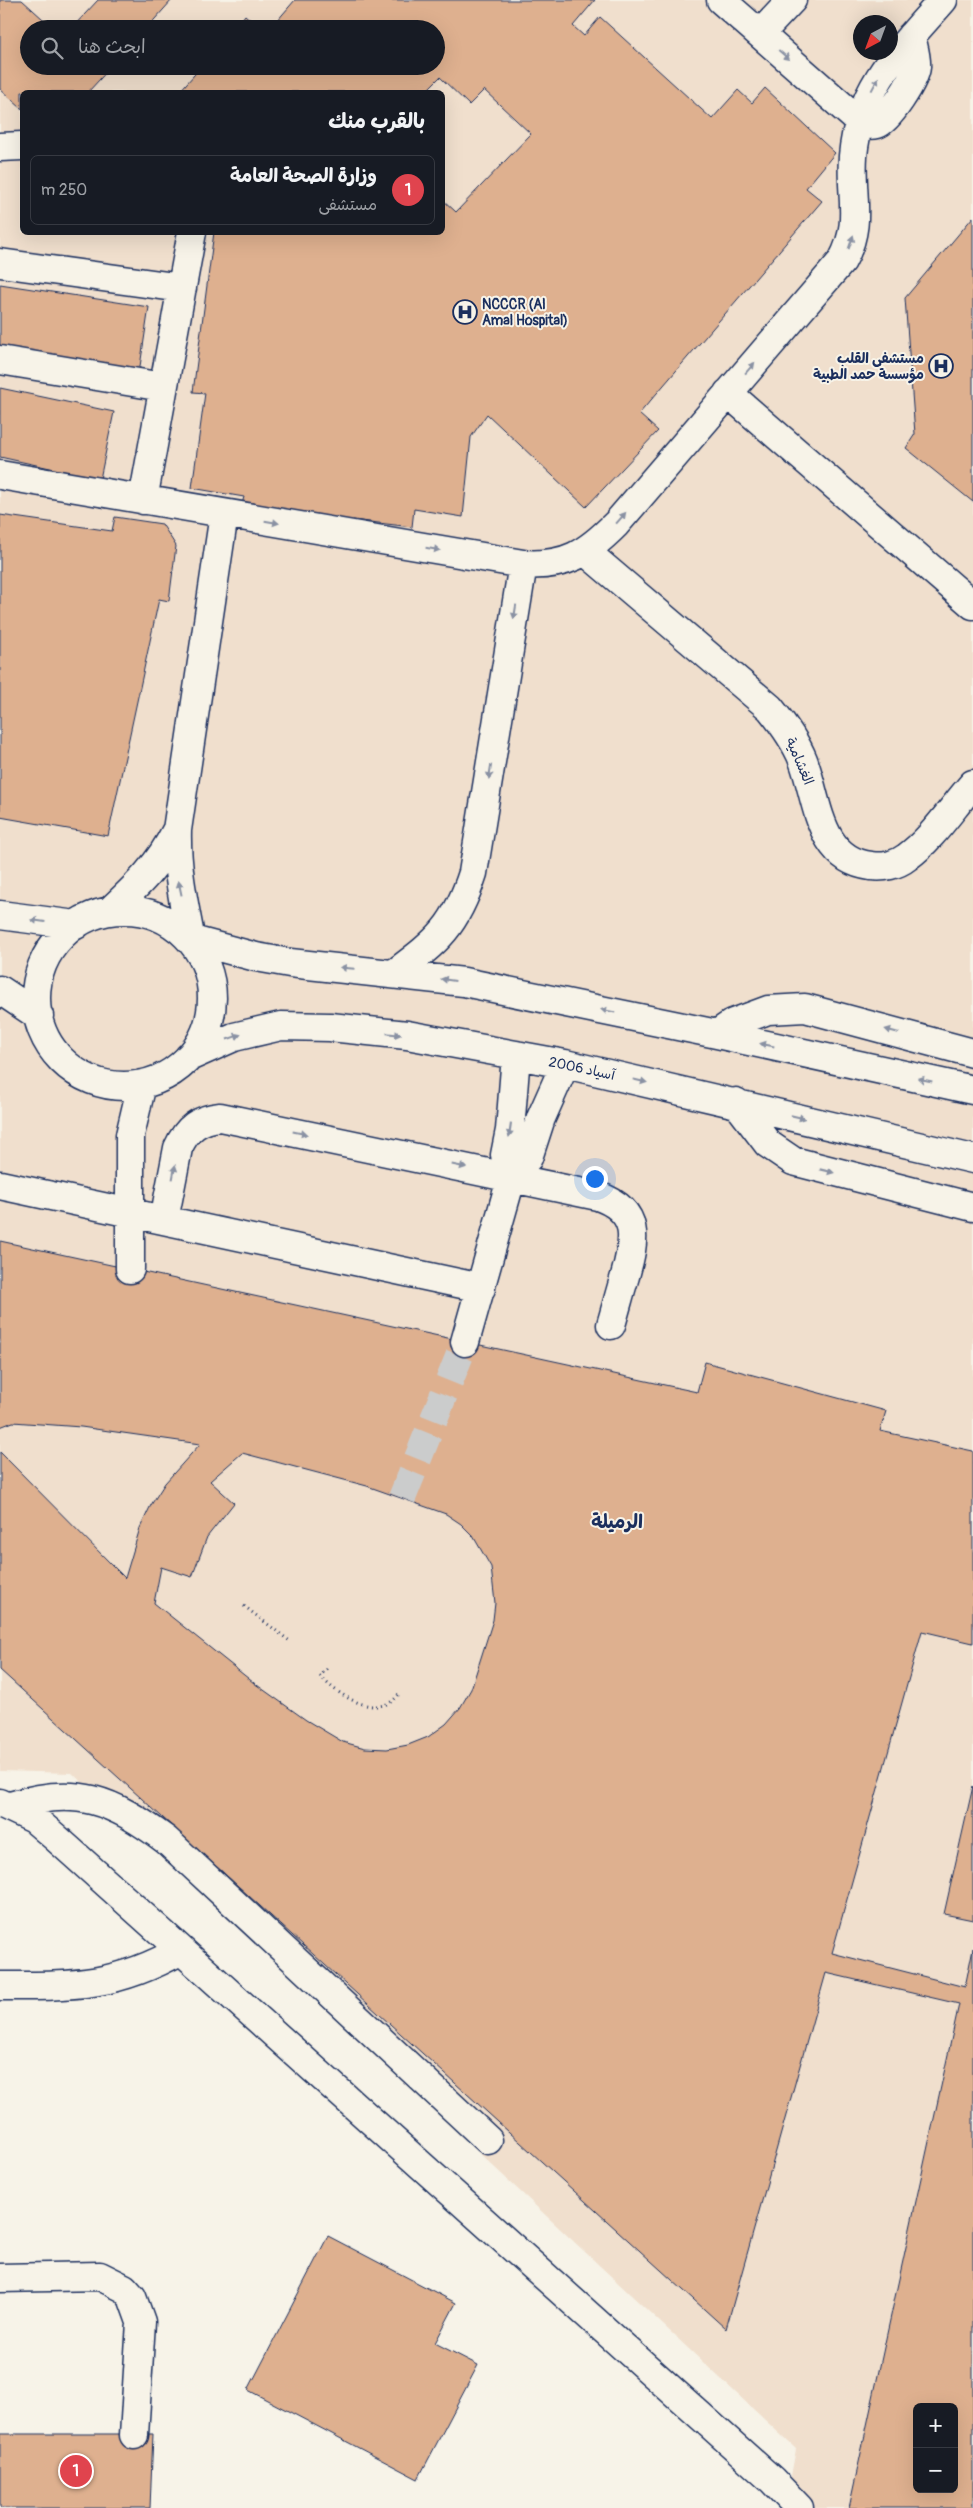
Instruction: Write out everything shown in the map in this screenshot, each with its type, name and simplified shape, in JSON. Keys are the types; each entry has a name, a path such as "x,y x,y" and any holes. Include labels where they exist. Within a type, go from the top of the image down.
{"street":[{"path":"721,0 858,120"},
{"path":"760,34 792,0"},
{"path":"0,475 523,564 545,565 565,561 585,551 616,524 832,273 850,247 856,216 853,157 858,120 877,80 911,36 943,0"},
{"path":"0,147 20,146"},
{"path":"143,500 191,235"},
{"path":"0,263 182,288"},
{"path":"0,360 164,388"},
{"path":"728,393 973,605"},
{"path":"224,514 177,830 176,856 179,882 193,938 207,966 212,1000 208,1020 200,1039 189,1057 168,1074 142,1084 113,1086 84,1077 68,1066 54,1052 44,1034 36,994 38,974 44,961 60,938 76,926 93,916 110,911 139,910 166,918 193,938 256,957 290,963 396,973 464,982 717,1034 973,1090"},
{"name":"الغشامية","path":"585,551 770,708 794,741 802,759 826,835 834,848 846,858 860,865 876,867 891,865 906,858 973,784"},
{"path":"396,973 422,954 445,931 463,904 473,873 523,564"},
{"path":"110,911 149,874 165,853 177,830"},
{"path":"0,915 76,926"},
{"path":"0,990 39,1016"},
{"path":"717,1034 733,1024 768,1010 806,1008 973,1053"},
{"name":"آسياد 2006","path":"189,1057 234,1037 257,1030 305,1026 408,1036 565,1064 736,1102 973,1159"},
{"path":"465,1342 513,1171 506,1154 510,1130 516,1055"},
{"path":"513,1171 528,1158 541,1118 565,1064"},
{"path":"130,1269 132,1213 130,1135 142,1084"},
{"path":"736,1102 768,1144 793,1160 973,1206"},
{"path":"164,1220 180,1143 189,1129 209,1118 231,1118 513,1171 611,1200 622,1209 629,1220 633,1242 611,1324"},
{"path":"0,1185 481,1288"},
{"path":"5,1804 57,1796 81,1797 127,1812 173,1847 488,2140"},
{"path":"5,1804 34,1819 182,1950 772,2480 799,2508"},
{"path":"0,1986 59,1986 102,1982 143,1970 182,1950"},
{"path":"0,2278 100,2276 112,2280 128,2292 138,2309 141,2322 134,2434"}],"path":[{"path":"244,1606 291,1642"},
{"path":"327,1669 320,1676 329,1686 352,1700 377,1706 384,1705 399,1694"}],"shaded area":[{"path":"0,0 973,0 973,2508 785,2508 796,2449 72,1773 0,1771"}],"building":[{"path":"0,0 22,0 44,20 20,20 20,75 104,75 90,90 20,90 20,107 0,89"},
{"path":"98,0 172,0 154,20 79,20"},
{"name":"NCCCR (Al Amal Hospital)","path":"295,0 595,0 573,26 584,36 600,17 712,119 738,90 752,103 765,88 835,153 806,188 822,201 639,414 658,431 586,507 487,414 471,437 463,517 414,509 412,527 353,520 352,527 241,507 244,497 192,488 205,393 193,392 214,235 445,235 445,202 456,212 531,134 484,90 469,105 440,77 427,90 181,90 194,75 445,75 445,20 278,20"},
{"path":"245,15 251,20 241,20"},
{"name":"مستشفى القلب مؤسسة حمد الطبية","path":"973,217 973,502 906,448 915,434 905,298"},
{"path":"0,284 149,307 139,373 0,351"},
{"path":"0,388 114,412 100,479 0,457"},
{"path":"0,515 112,531 115,517 162,524 176,546 169,601 159,599 108,836 0,817"},
{"path":"0,1241 697,1392 705,1362 886,1411 880,1431 973,1451 973,1643 922,1631 832,1953 965,1987 973,1948 973,2508 849,2508 959,2004 826,1973 726,2329 0,1670 0,1452 125,1578 140,1528 151,1505 165,1483 200,1444 81,1427 13,1422 0,1427","holes":["242,1453 367,1486 446,1514 461,1524 473,1536 491,1567 495,1603 493,1620 471,1689 460,1708 446,1724 428,1737 408,1745 387,1749 365,1748 343,1742 306,1720 254,1683 154,1603 161,1567 192,1577 207,1537 234,1503 210,1481"]},
{"path":"973,1786 973,1920 944,1914"},
{"path":"328,2236 456,2303 435,2343 478,2365 418,2479 248,2390"},
{"path":"0,2434 153,2434 150,2508 0,2508"}],"tunnel":[{"path":"402,1498 465,1342"}],"place":[{"name":"NCCCR (Al Amal Hospital)","path":"465,312"},
{"name":"مستشفى القلب مؤسسة حمد الطبية","path":"941,366"},
{"name":"وزارة الصحة العامة","path":"76,2471"}],"district":[{"name":"الرميلة","path":"617,1521"}]}
